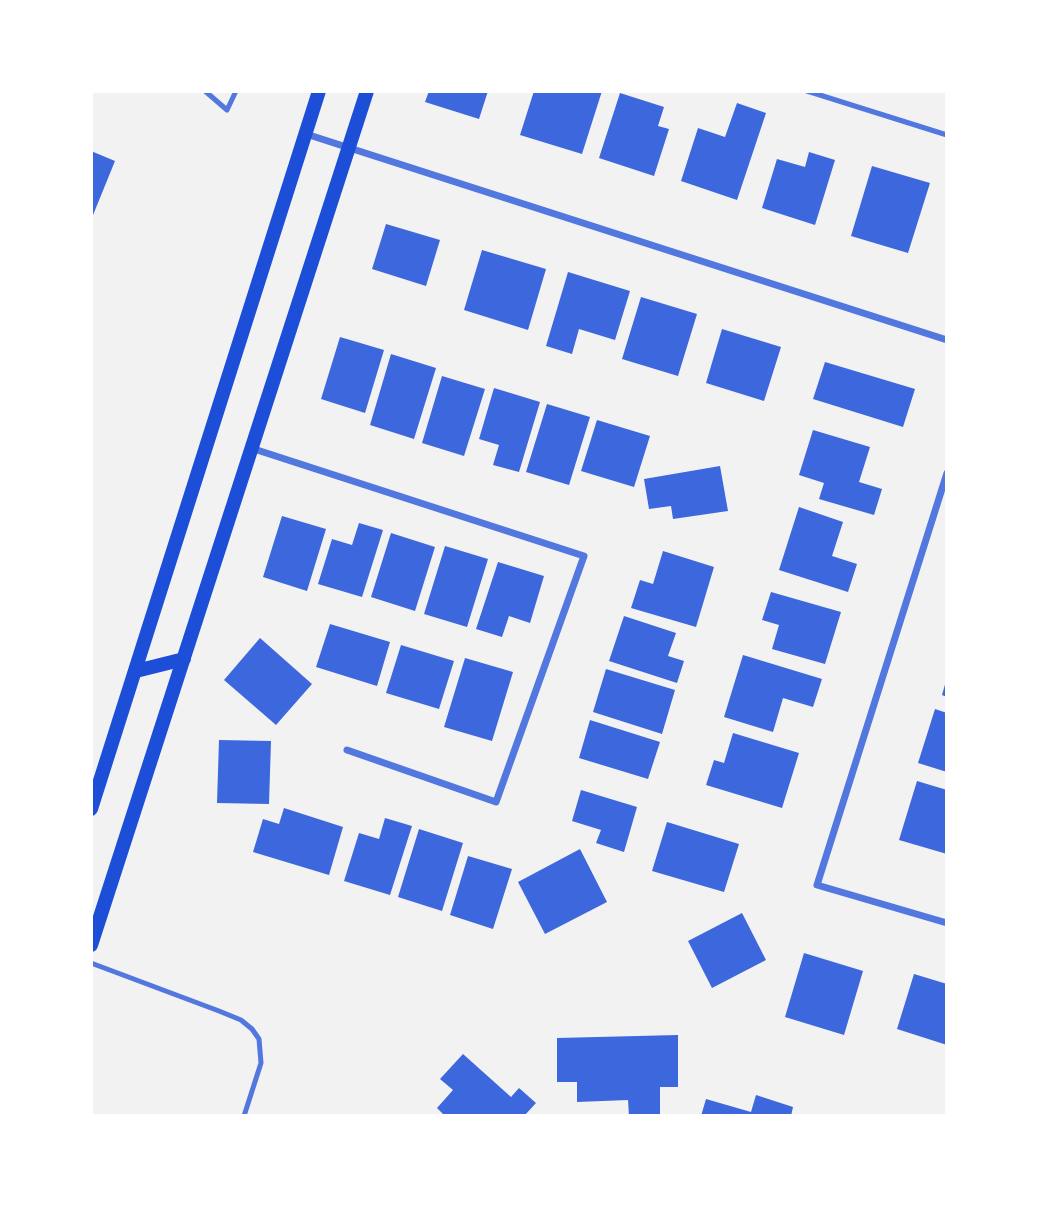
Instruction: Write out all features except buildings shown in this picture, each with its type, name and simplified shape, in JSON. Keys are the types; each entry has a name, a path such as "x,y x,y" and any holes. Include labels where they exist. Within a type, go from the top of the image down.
{"main road":[{"path":"91,809 319,91"},
{"path":"91,945 254,449 367,91"},
{"path":"136,671 184,659"}],"street":[{"path":"306,134 947,340"},
{"path":"254,449 584,556 496,803 347,750"},
{"path":"947,473 817,885 947,923"}],"lane":[{"path":"205,91 227,110 236,91"},
{"path":"807,91 947,135"},
{"path":"91,963 241,1020 252,1029 259,1039 261,1063 244,1116"}]}
